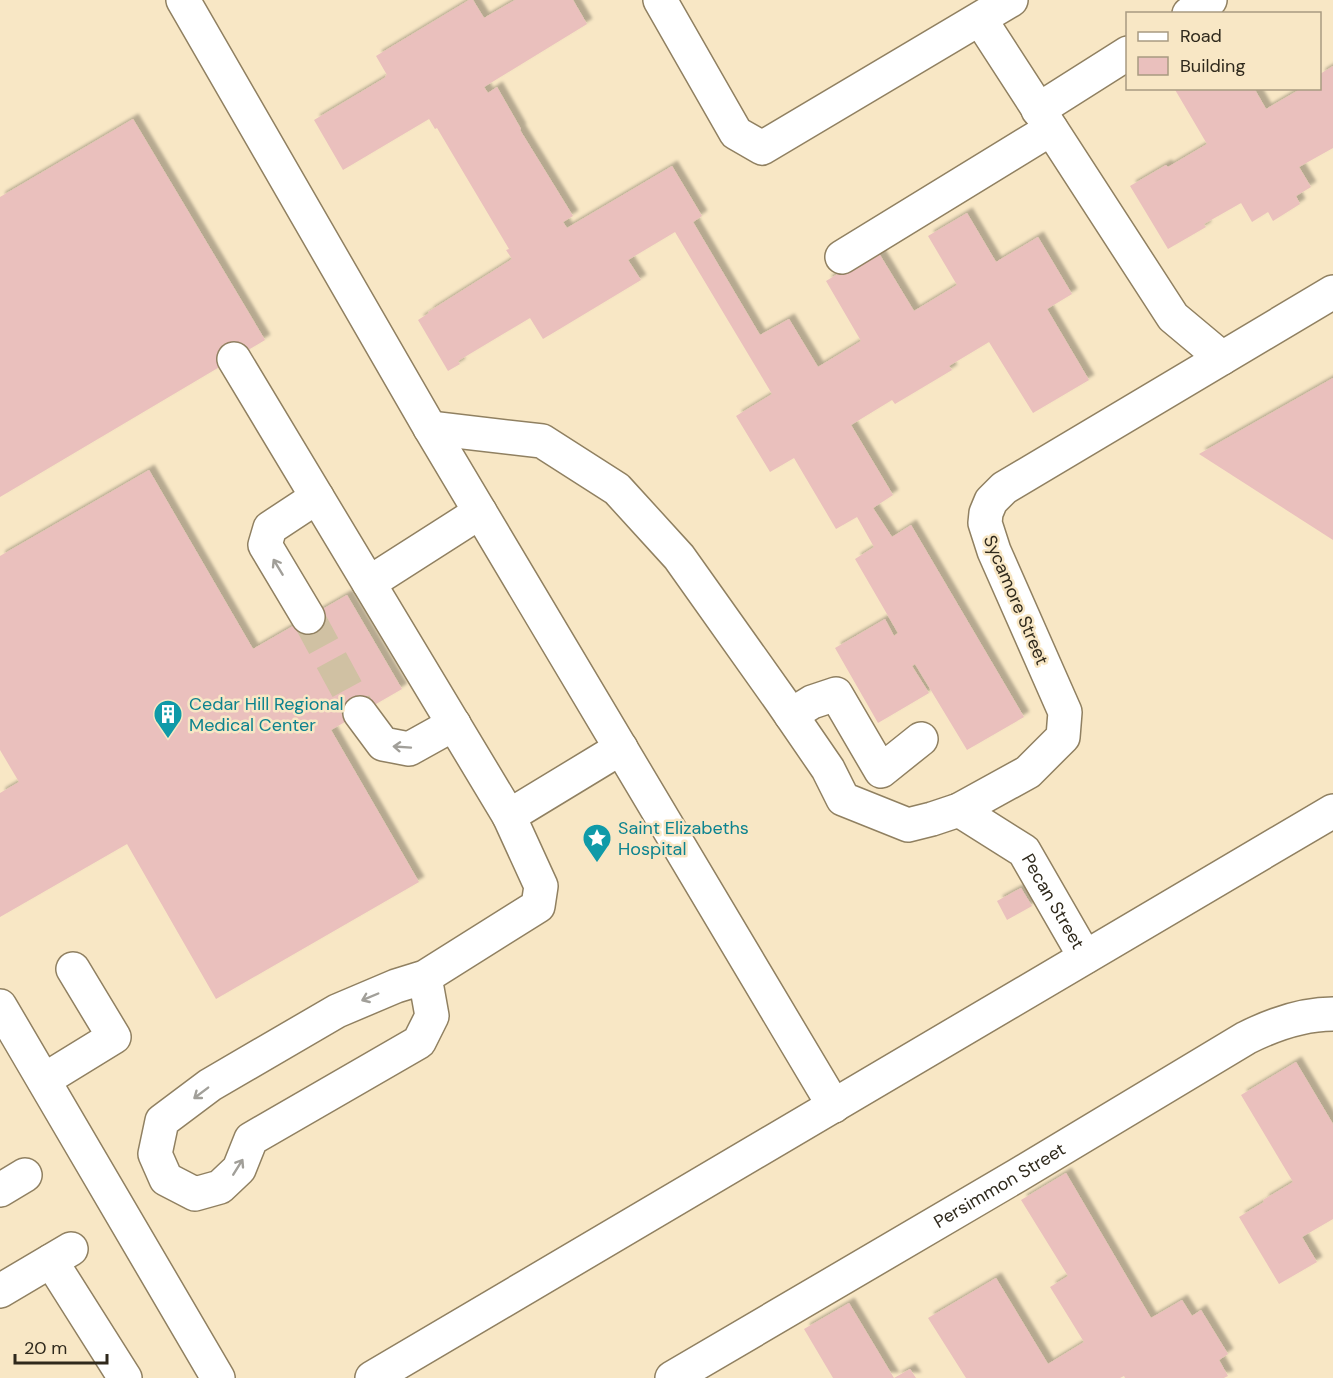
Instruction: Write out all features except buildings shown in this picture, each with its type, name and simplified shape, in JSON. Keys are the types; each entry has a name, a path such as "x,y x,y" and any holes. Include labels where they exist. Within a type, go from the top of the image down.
{"street":[{"path":"183,0 430,428 834,1106"},
{"path":"660,0 736,133 762,148 1011,0"},
{"path":"1192,12 1210,0"},
{"path":"980,20 1173,317 1222,358"},
{"path":"842,257 1045,120 1126,55"},
{"name":"Sycamore Street","path":"791,715 828,769 843,799 908,825 959,810 1028,772 1063,737 1065,712 994,551 985,523 986,513 992,501 1004,488 1333,292"},
{"path":"234,359 509,816 541,886 538,906 425,977 337,1011 210,1085 162,1121 155,1154 166,1179 195,1194 220,1187 239,1169 251,1139 419,1042 432,1016 425,977"},
{"path":"430,428 542,441 617,489 679,557 791,715 812,702 836,694 881,771 921,739"},
{"path":"308,617 265,546 270,528 317,497"},
{"path":"369,583 480,512"},
{"path":"360,712 383,744 409,749 454,724"},
{"path":"509,816 621,748"},
{"name":"Pecan Street","path":"959,810 1024,851 1085,957"},
{"path":"372,1378 1333,811"},
{"path":"44,1080 114,1037 73,969"},
{"path":"0,1006 218,1378"},
{"name":"Persimmon Street","path":"672,1378 1246,1038 1271,1026 1297,1018 1333,1014"},
{"path":"0,1291 61,1255 124,1378"}],"tunnel":[{"path":"308,617 360,713"}],"place":[{"name":"Cedar Hill Regional Medical Center","path":"168,740"},
{"name":"Saint Elizabeths Hospital","path":"597,864"}]}
